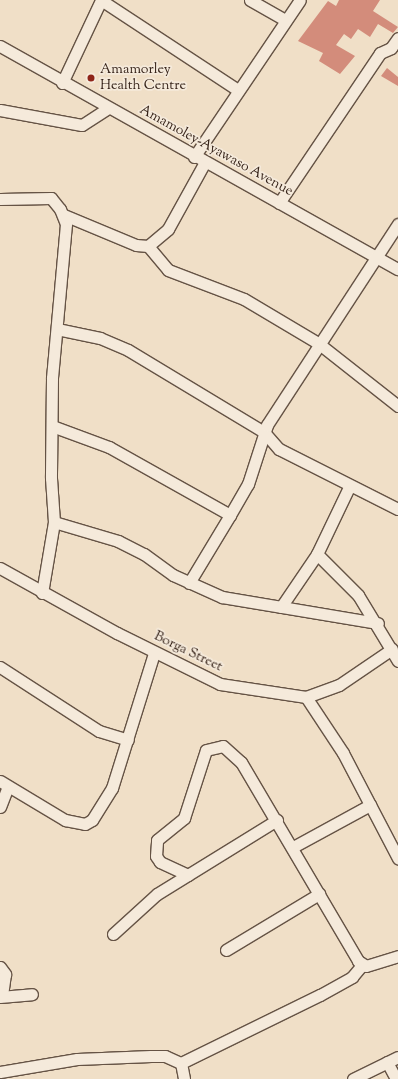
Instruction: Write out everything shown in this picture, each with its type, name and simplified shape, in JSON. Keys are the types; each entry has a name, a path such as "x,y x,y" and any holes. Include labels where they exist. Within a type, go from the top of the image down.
{"street":[{"path":"62,83 101,0 238,90"},
{"path":"250,0 285,20"},
{"path":"194,157 285,20 300,0"},
{"path":"279,203 380,53 391,48 398,38"},
{"name":"Amamoley-Ayawaso Avenue","path":"0,46 62,83 378,257 398,270"},
{"path":"0,110 82,125 108,108"},
{"path":"64,215 136,245 148,246 168,229 205,162"},
{"path":"0,199 44,196 55,202 64,215 66,243 57,329 52,426 54,522 42,593"},
{"path":"189,583 248,484 264,432 318,343 378,257 398,224"},
{"path":"148,246 168,270 244,299 318,343 398,406"},
{"path":"57,329 100,338 128,350 264,432 279,449 398,509"},
{"path":"52,426 109,447 230,515"},
{"path":"281,607 317,554 350,485"},
{"path":"54,522 118,542 189,583 222,597 378,623"},
{"path":"317,554 358,595 378,623 398,661"},
{"name":"Borga Street","path":"0,568 42,593 154,653 220,684 306,697 339,685 392,649"},
{"path":"0,807 4,784 64,820 85,824 102,808 112,788 154,653"},
{"path":"0,667 99,731 128,740"},
{"path":"306,697 343,753 398,858"},
{"path":"188,875 160,862 155,848 157,840 184,818 206,750 223,746 232,751 277,820 294,847 319,894 362,964"},
{"path":"294,847 370,805"},
{"path":"113,934 157,894 277,820"},
{"path":"226,950 319,894"},
{"path":"0,1072 85,1059 158,1056 181,1063 320,995 352,977 362,964 396,961"},
{"path":"0,967 5,974 1,997 32,994"},
{"path":"353,1079 398,1057"},
{"path":"387,1062 396,1079"},
{"path":"181,1063 184,1079"}],"building":[{"path":"339,0 380,0 373,11 398,27 393,33 378,24 370,37 358,29 351,39 344,34 336,45 355,56 340,74 319,61 323,53 298,41 328,1 336,6"},
{"path":"387,68 398,77 398,86 381,76"}],"place":[{"name":"Amamorley Health Centre","path":"91,78"}]}
